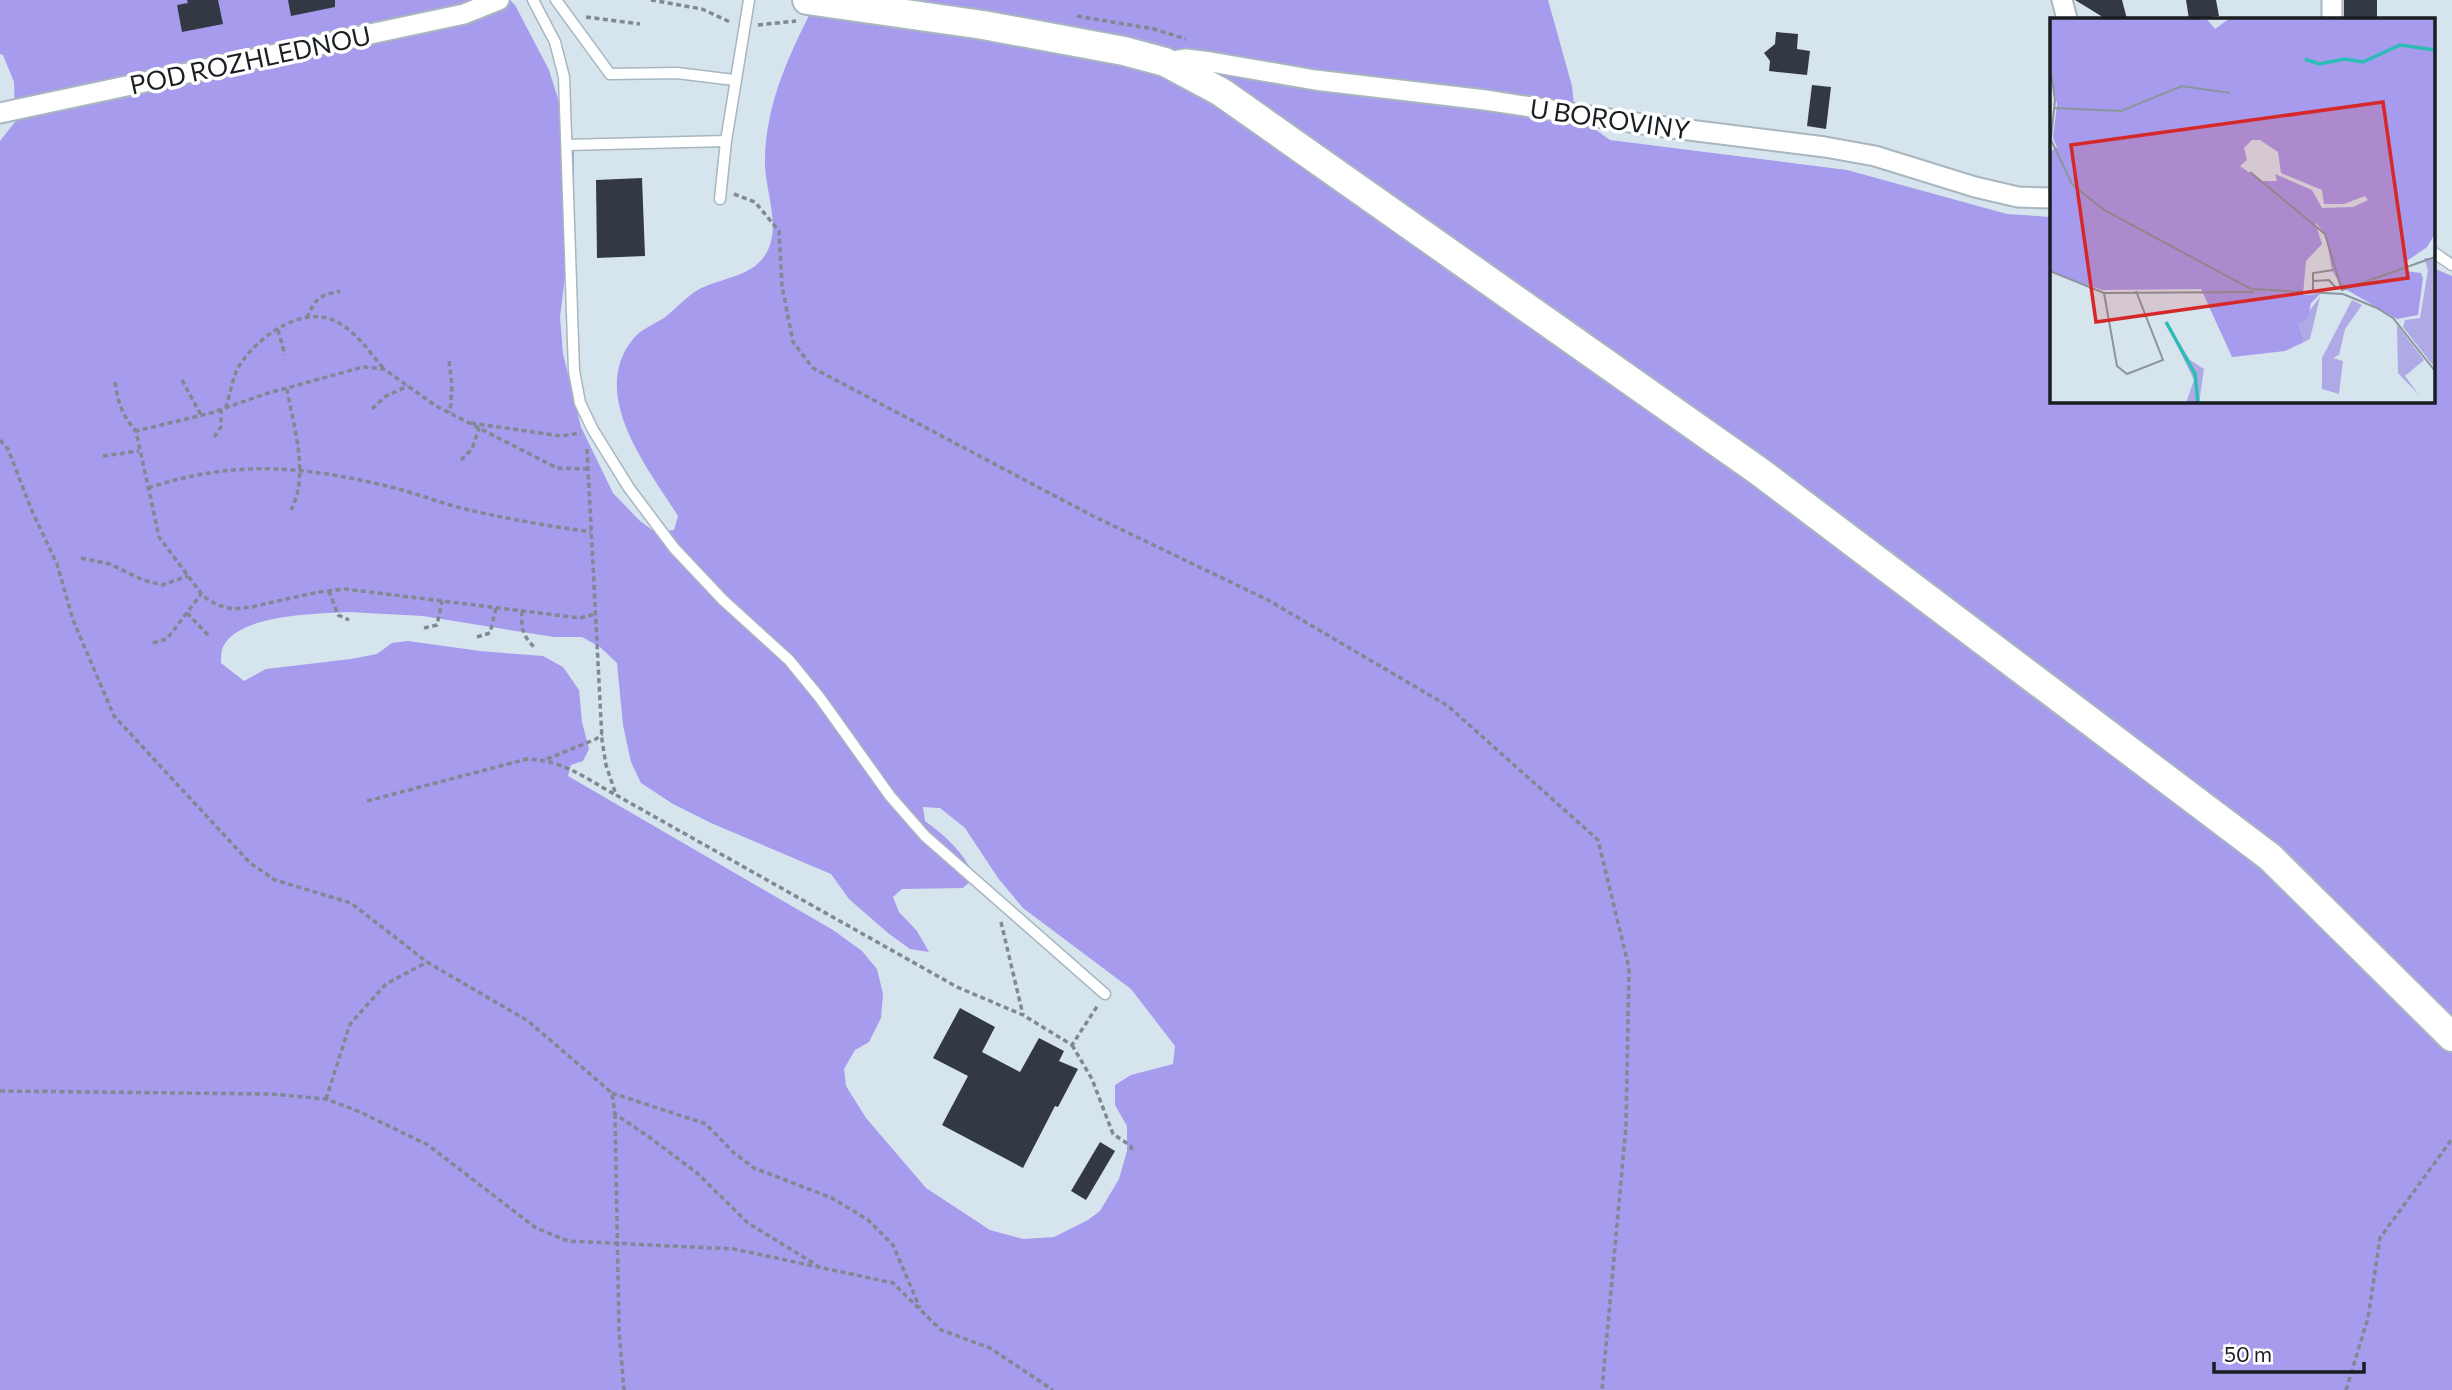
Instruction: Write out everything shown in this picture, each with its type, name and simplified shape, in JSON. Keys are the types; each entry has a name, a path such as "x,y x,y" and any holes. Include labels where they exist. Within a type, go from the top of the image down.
{"street":[{"name":"POD ROZHLEDNOU","path":"0,113 464,14 499,0"},
{"path":"807,0 1067,39 1165,62 1221,92 1760,472 2270,857 2452,1037"},
{"path":"2062,0 2067,18"},
{"path":"2332,0 2332,18"},
{"name":"U BOROVINY","path":"1165,62 1186,59 1211,62 1649,125 1825,146 1875,156 1975,187 2018,197 2050,198"}],"lane":[{"path":"533,0 555,42 561,65 567,145 575,371 580,403 585,414 629,488 674,548 723,600 789,660 820,698 890,796 925,836 1105,994"},
{"path":"556,0 610,74 677,73 734,80"},
{"path":"720,194 734,80 749,0"},
{"path":"567,145 726,141"},
{"path":"2434,253 2452,265"}],"path":[{"path":"581,9 587,18 640,24"},
{"path":"720,194 755,202 779,231 782,286 793,342 813,368 1091,515 1268,600 1448,706 1598,840 1629,968 1626,1126 1602,1390"},
{"path":"307,317 320,296 340,291"},
{"path":"214,437 220,427 223,409 237,370 261,339 295,320 316,316 332,319 353,332 384,369 467,423 557,468 588,469"},
{"path":"278,330 285,355"},
{"path":"449,361 452,385 450,413"},
{"path":"136,432 363,367 384,369"},
{"path":"181,380 201,415"},
{"path":"115,382 119,405 136,432 159,537 201,594 218,606 233,609 251,607 345,589 580,618 596,614"},
{"path":"372,409 386,396 408,386"},
{"path":"287,388 300,471 299,487 291,510"},
{"path":"585,414 602,734 606,765 616,795"},
{"path":"467,423 561,436 586,432"},
{"path":"461,460 471,449 479,428"},
{"path":"0,440 8,449 27,500 57,564 73,620 114,716 250,863 275,880 351,903 427,962 528,1021 612,1093 706,1125 754,1168 832,1198 869,1220 893,1245 920,1309"},
{"path":"103,456 139,451"},
{"path":"148,488 177,478 222,470 266,467 380,484 464,509 591,532"},
{"path":"81,558 110,564 143,580 162,585 188,576"},
{"path":"329,591 338,615 349,620"},
{"path":"153,643 167,639 201,594"},
{"path":"424,628 437,625 442,601"},
{"path":"477,637 490,633 496,608"},
{"path":"522,611 521,627 524,638 534,647"},
{"path":"187,613 209,636"},
{"path":"545,760 602,734"},
{"path":"367,801 527,759 563,764 957,987 1024,1015 1072,1045 1092,1079 1113,1133 1131,1146 1132,1153"},
{"path":"995,898 1024,1015"},
{"path":"326,1099 350,1024 386,984 427,962"},
{"path":"1072,1045 1105,994"},
{"path":"0,1091 271,1094 326,1099 360,1111 428,1145 536,1228 568,1241 734,1249 892,1283 941,1331 990,1349 1053,1390"},
{"path":"612,1093 615,1114 619,1330 624,1390"},
{"path":"615,1114 697,1173 748,1223 818,1266"},
{"path":"2346,1390 2368,1318 2380,1238 2452,1139"}],"shaded area":[{"path":"0,0 510,0 549,70 574,150 574,203 560,317 563,354 581,427 613,493 640,521 655,532 674,530 678,516 627,430 617,384 621,361 633,339 643,330 664,318 695,292 744,273 765,255 770,245 773,226 765,166 769,122 780,80 817,0 1548,0 1572,86 1575,115 1610,140 1847,170 2007,214 2050,217 2050,402 2434,402 2434,268 2452,276 2452,1390 0,1390 0,141 15,122 14,82 3,55 0,54","holes":["348,612 423,616 554,637 582,637 600,647 617,663 623,725 631,762 641,783 673,804 711,823 831,874 849,899 910,949 929,952 917,931 899,912 893,897 902,889 963,888 975,877 954,846 925,821 923,807 940,808 965,828 998,878 1023,908 1131,989 1175,1046 1173,1064 1131,1075 1115,1085 1115,1105 1127,1126 1127,1151 1119,1179 1100,1211 1054,1237 1023,1239 990,1230 926,1188 866,1118 846,1086 844,1069 855,1050 869,1042 881,1018 883,994 877,969 862,951 833,930 568,776 571,765 583,761 589,749 582,722 579,690 563,667 543,656 408,641 392,643 377,654 266,669 244,681 221,663 222,649 231,636 261,622 299,615"]}],"building":[{"path":"187,0 218,0 223,24 182,32 177,5 188,3"},
{"path":"288,0 335,0 335,7 291,16"},
{"path":"2075,0 2122,0 2127,18 2104,18"},
{"path":"2186,0 2216,0 2219,16 2189,18"},
{"path":"2344,0 2377,0 2377,18 2344,18"},
{"path":"1776,32 1798,34 1797,49 1810,51 1807,75 1769,71 1770,61 1764,53 1775,44"},
{"path":"1812,85 1831,87 1826,129 1807,126"},
{"path":"642,178 645,256 597,258 596,180"},
{"path":"960,1008 995,1027 982,1052 1020,1072 1039,1038 1064,1051 1059,1061 1078,1069 1058,1107 1055,1106 1023,1168 942,1125 968,1076 933,1058"},
{"path":"1100,1142 1115,1151 1086,1200 1071,1191"}]}
